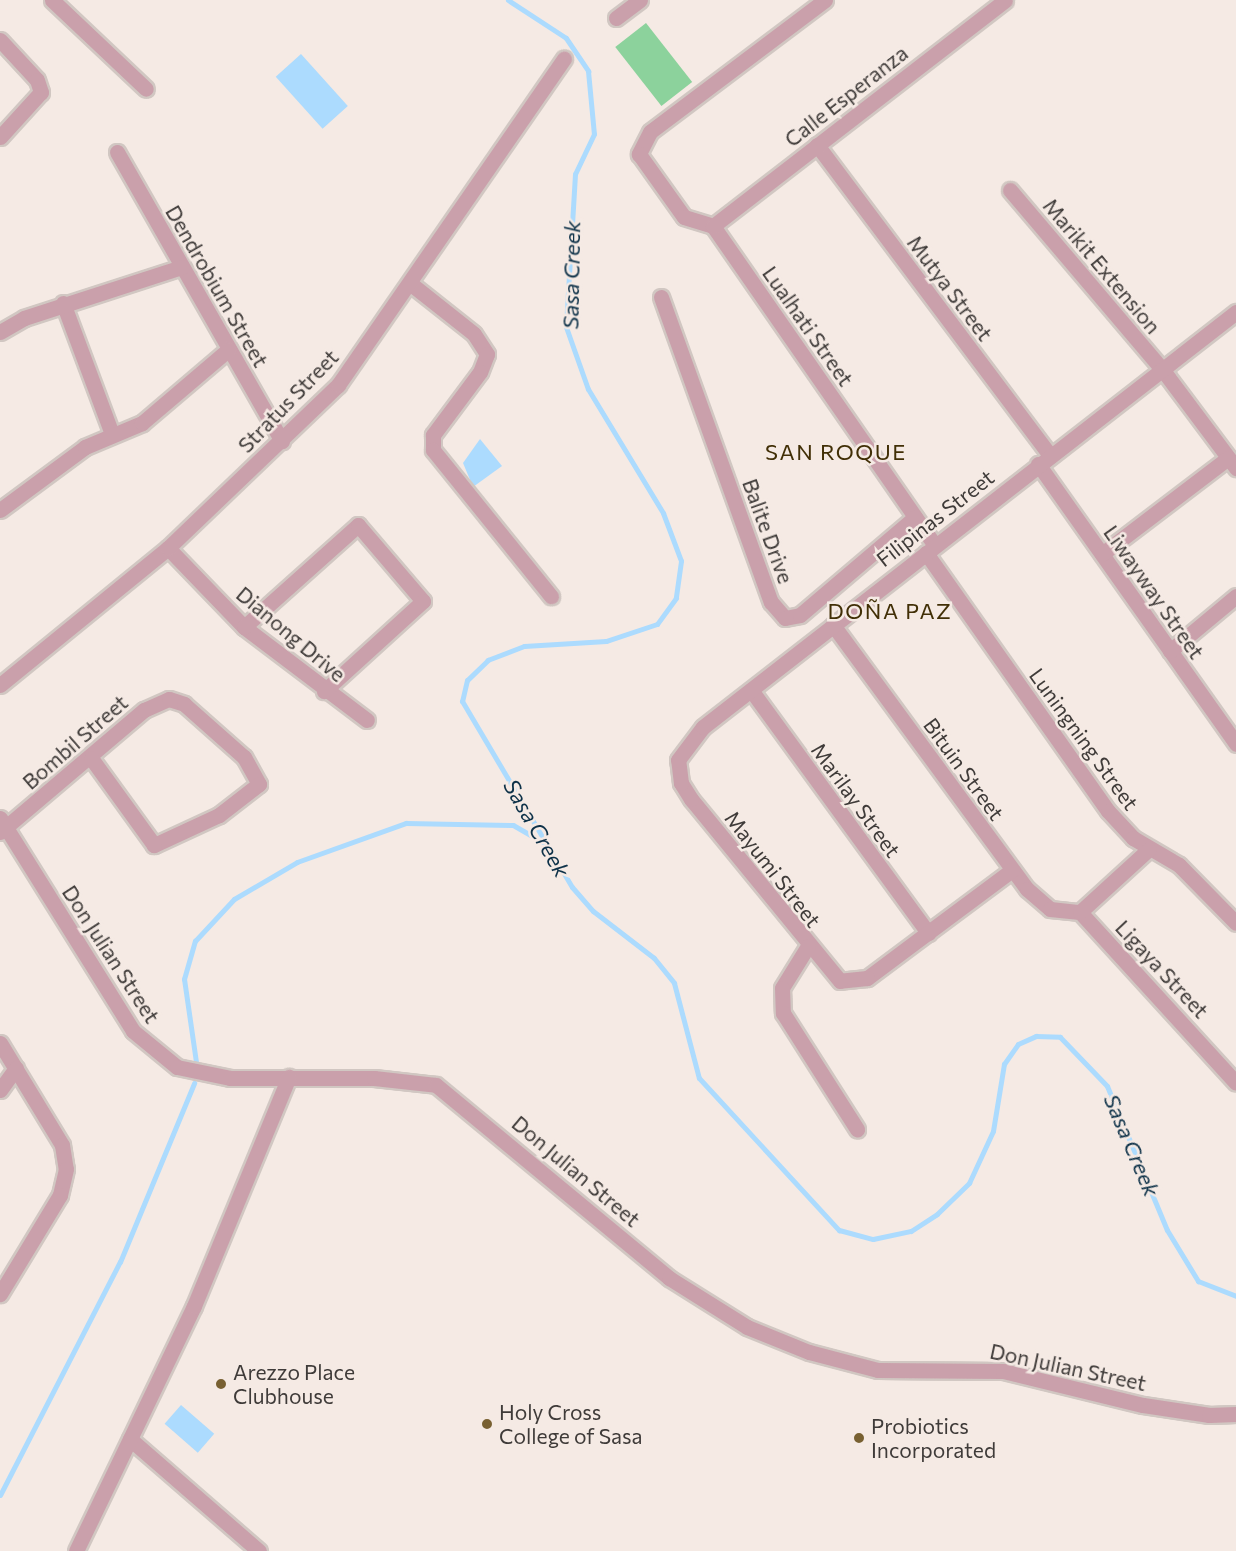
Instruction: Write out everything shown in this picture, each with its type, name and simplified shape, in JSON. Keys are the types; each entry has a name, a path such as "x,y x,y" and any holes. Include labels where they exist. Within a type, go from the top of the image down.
{"street":[{"path":"52,0 146,88"},
{"path":"616,18 640,0"},
{"path":"713,226 684,217 643,161 639,146 825,0"},
{"name":"Calle Esperanza","path":"713,226 1005,0"},
{"path":"0,40 37,80 41,92 0,137"},
{"name":"Stratus Street","path":"0,685 168,548 338,385 411,284 564,59"},
{"name":"Mutya Street","path":"817,146 1044,460"},
{"name":"Dendrobium Street","path":"117,152 282,441"},
{"name":"Marikit Extension","path":"1010,190 1162,369 1232,463"},
{"name":"Lualhati Street","path":"713,226 915,517 930,549"},
{"path":"0,333 63,303 182,267"},
{"path":"411,284 474,334 487,354 433,435 433,450 551,596"},
{"name":"Balite Drive","path":"661,297 771,602 785,618 800,615 915,517"},
{"path":"63,303 112,434"},
{"name":"Filipinas Street","path":"677,771 683,748 751,690 1236,312"},
{"path":"0,510 51,470 112,434 150,418 228,350"},
{"name":"Liwayway Street","path":"1044,460 1102,554 1236,744"},
{"path":"1102,554 1232,463"},
{"path":"244,627 358,525 423,601 324,691"},
{"name":"Dianong Drive","path":"168,548 244,627 324,691 367,720"},
{"name":"Luningning Street","path":"930,549 1108,811 1149,849 1179,865 1236,923"},
{"path":"1170,651 1236,596"},
{"name":"Bituin Street","path":"833,625 1012,870 1050,909 1080,912"},
{"name":"Marilay Street","path":"751,690 928,933"},
{"name":"Bombil Street","path":"2,826 92,758 144,710 176,699 260,777 246,799 178,838 154,845 92,758"},
{"name":"Mayumi Street","path":"677,771 692,799 834,976 848,983 867,978 928,933"},
{"name":"Don Julian Street","path":"2,826 133,1031 154,1054 205,1076 290,1077 436,1085 669,1278 747,1327 809,1352 878,1370 1003,1371 1143,1405 1209,1415 1236,1414"},
{"path":"1080,912 1149,849"},
{"path":"928,933 1012,870"},
{"name":"Ligaya Street","path":"1080,912 1236,1083"},
{"path":"808,946 782,988 783,1013 857,1129"},
{"path":"0,1043 62,1145 66,1169 60,1195 0,1294"},
{"path":"0,1090 16,1068"},
{"path":"76,1551 194,1306 290,1077"},
{"path":"130,1439 259,1551"}],"green space":[{"path":"646,23 692,82 661,106 615,47"}],"water":[{"path":"301,54 348,106 323,129 276,77"},
{"path":"480,439 502,466 473,487 463,463"},
{"path":"181,1405 214,1434 198,1453 165,1424"}],"waterway":[{"name":"Sasa Creek","path":"508,0 566,38 588,71 594,134 575,174 566,327 588,389 663,513 681,561 676,598 657,624 606,641 524,646 488,660 467,680 462,701 572,887 593,911 654,958 674,983 699,1078 839,1230 873,1239 911,1231 937,1214 969,1183 993,1131 1004,1064 1018,1044 1036,1036 1060,1037 1107,1086 1167,1230 1198,1281 1236,1296"},
{"path":"196,1062 184,979 195,941 234,899 297,862 406,823 513,825 542,842"},
{"path":"0,1495 120,1262 194,1083"}],"place":[{"name":"Arezzo Place Clubhouse","path":"221,1384"},
{"name":"Holy Cross College of Sasa","path":"487,1424"},
{"name":"Probiotics Incorporated","path":"859,1438"}],"district":[{"name":"SAN ROQUE","path":"836,452"},
{"name":"DOÑA PAZ","path":"890,611"}]}
